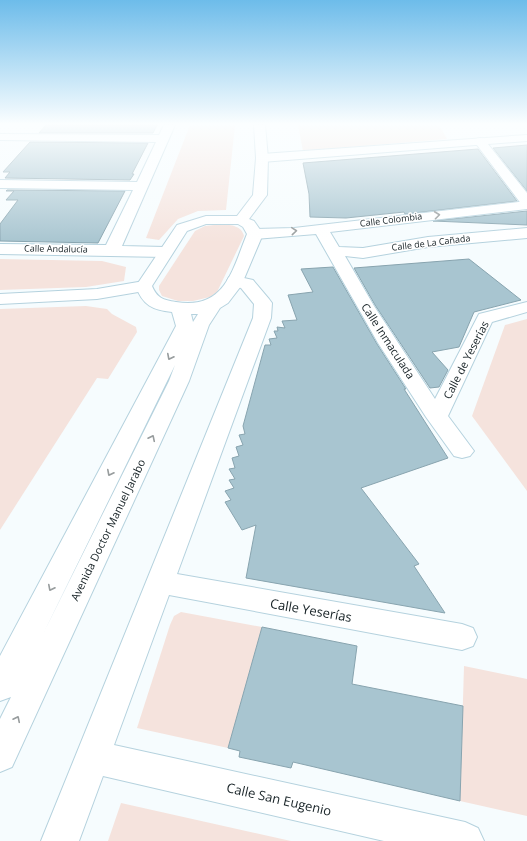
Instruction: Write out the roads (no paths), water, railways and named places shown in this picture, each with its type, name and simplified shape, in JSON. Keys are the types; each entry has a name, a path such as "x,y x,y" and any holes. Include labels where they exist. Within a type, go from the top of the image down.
{"street":[{"path":"112,250 152,164"},
{"path":"241,220 260,195 262,164"},
{"path":"498,164 527,202"},
{"path":"0,184 141,186"},
{"name":"Calle Colombia","path":"255,234 320,229 527,205"},
{"path":"213,305 197,308 180,308 158,305 147,297 144,286 182,228 206,220 241,220 249,224 255,234"},
{"name":"Calle Inmaculada","path":"320,229 335,251 364,305 437,417 462,451"},
{"name":"Calle de La Cañada","path":"335,251 364,253 428,242 527,233"},
{"name":"Avenida Doctor Manuel Jarabo","path":"0,754 179,381 200,325 213,305 223,299 235,281 255,234"},
{"name":"Calle Andalucía","path":"0,249 165,252"},
{"path":"60,841 262,318 263,303 247,284 235,281"},
{"path":"0,299 97,294 144,286"},
{"name":"Calle de Yeserías","path":"437,417 484,318 527,307"},
{"name":"Avenida Doctor Manuel Jarabo","path":"0,687 185,326 180,308"},
{"name":"Calle Yeserías","path":"160,582 462,637"},
{"name":"Calle San Eugenio","path":"93,756 465,841"}]}
